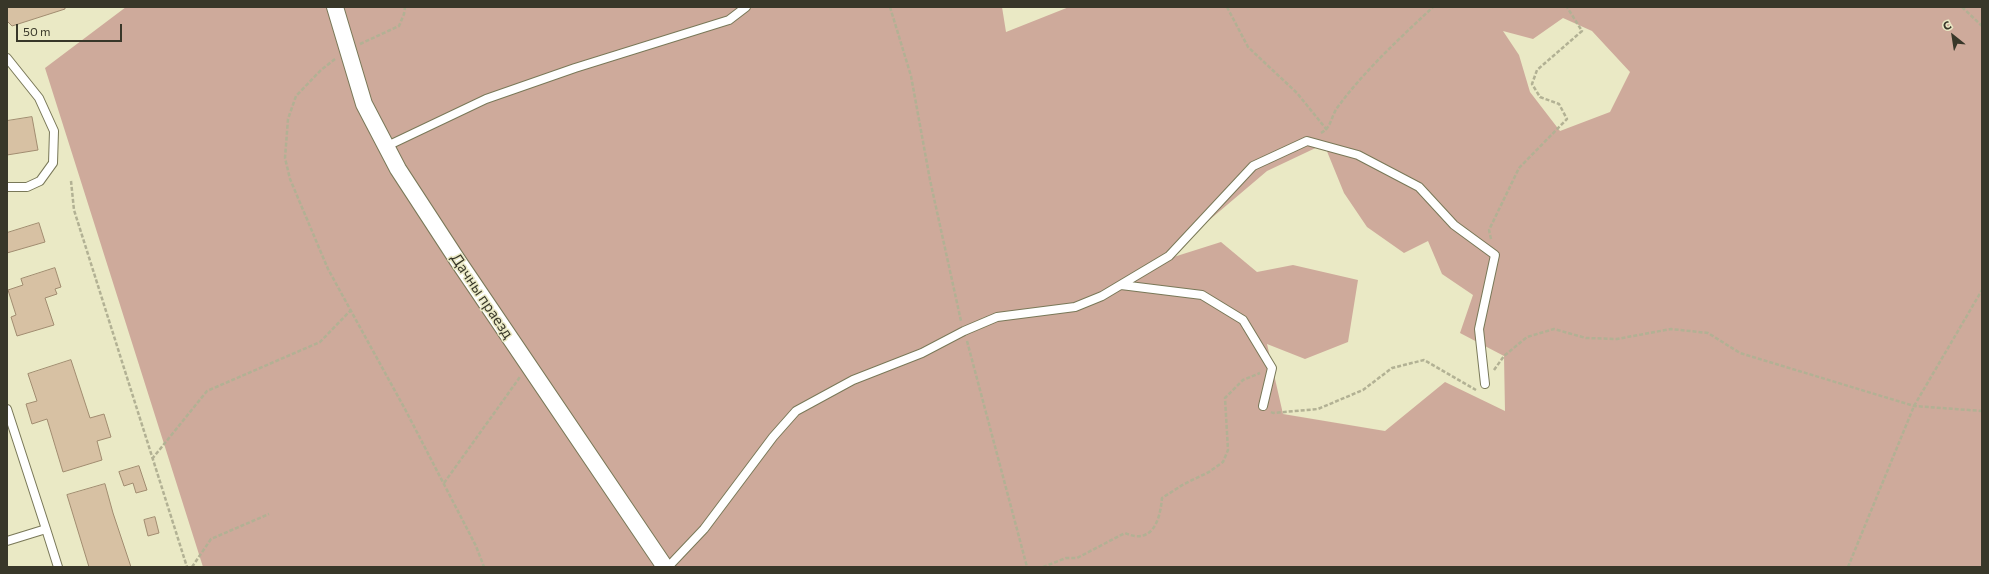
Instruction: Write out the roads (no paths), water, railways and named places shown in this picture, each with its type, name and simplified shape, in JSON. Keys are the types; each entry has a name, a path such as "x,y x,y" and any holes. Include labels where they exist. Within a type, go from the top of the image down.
{"street":[{"name":"Дачны праезд","path":"335,7 364,104 385,147 413,193 665,567"}],"lane":[{"path":"385,147 486,99 575,68 729,20 746,7"},
{"path":"7,58 39,98 54,132 53,163 40,181 26,187 7,187"},
{"path":"668,567 704,529 773,437 796,411 853,380 922,353 964,331 996,317 1075,307 1121,285 1169,256 1253,166 1307,141 1358,155 1419,187 1454,224 1495,255 1479,329 1485,384"},
{"path":"1121,285 1202,295 1243,320 1272,368 1263,406"},
{"path":"7,409 58,567"},
{"path":"7,541 46,529"}]}
